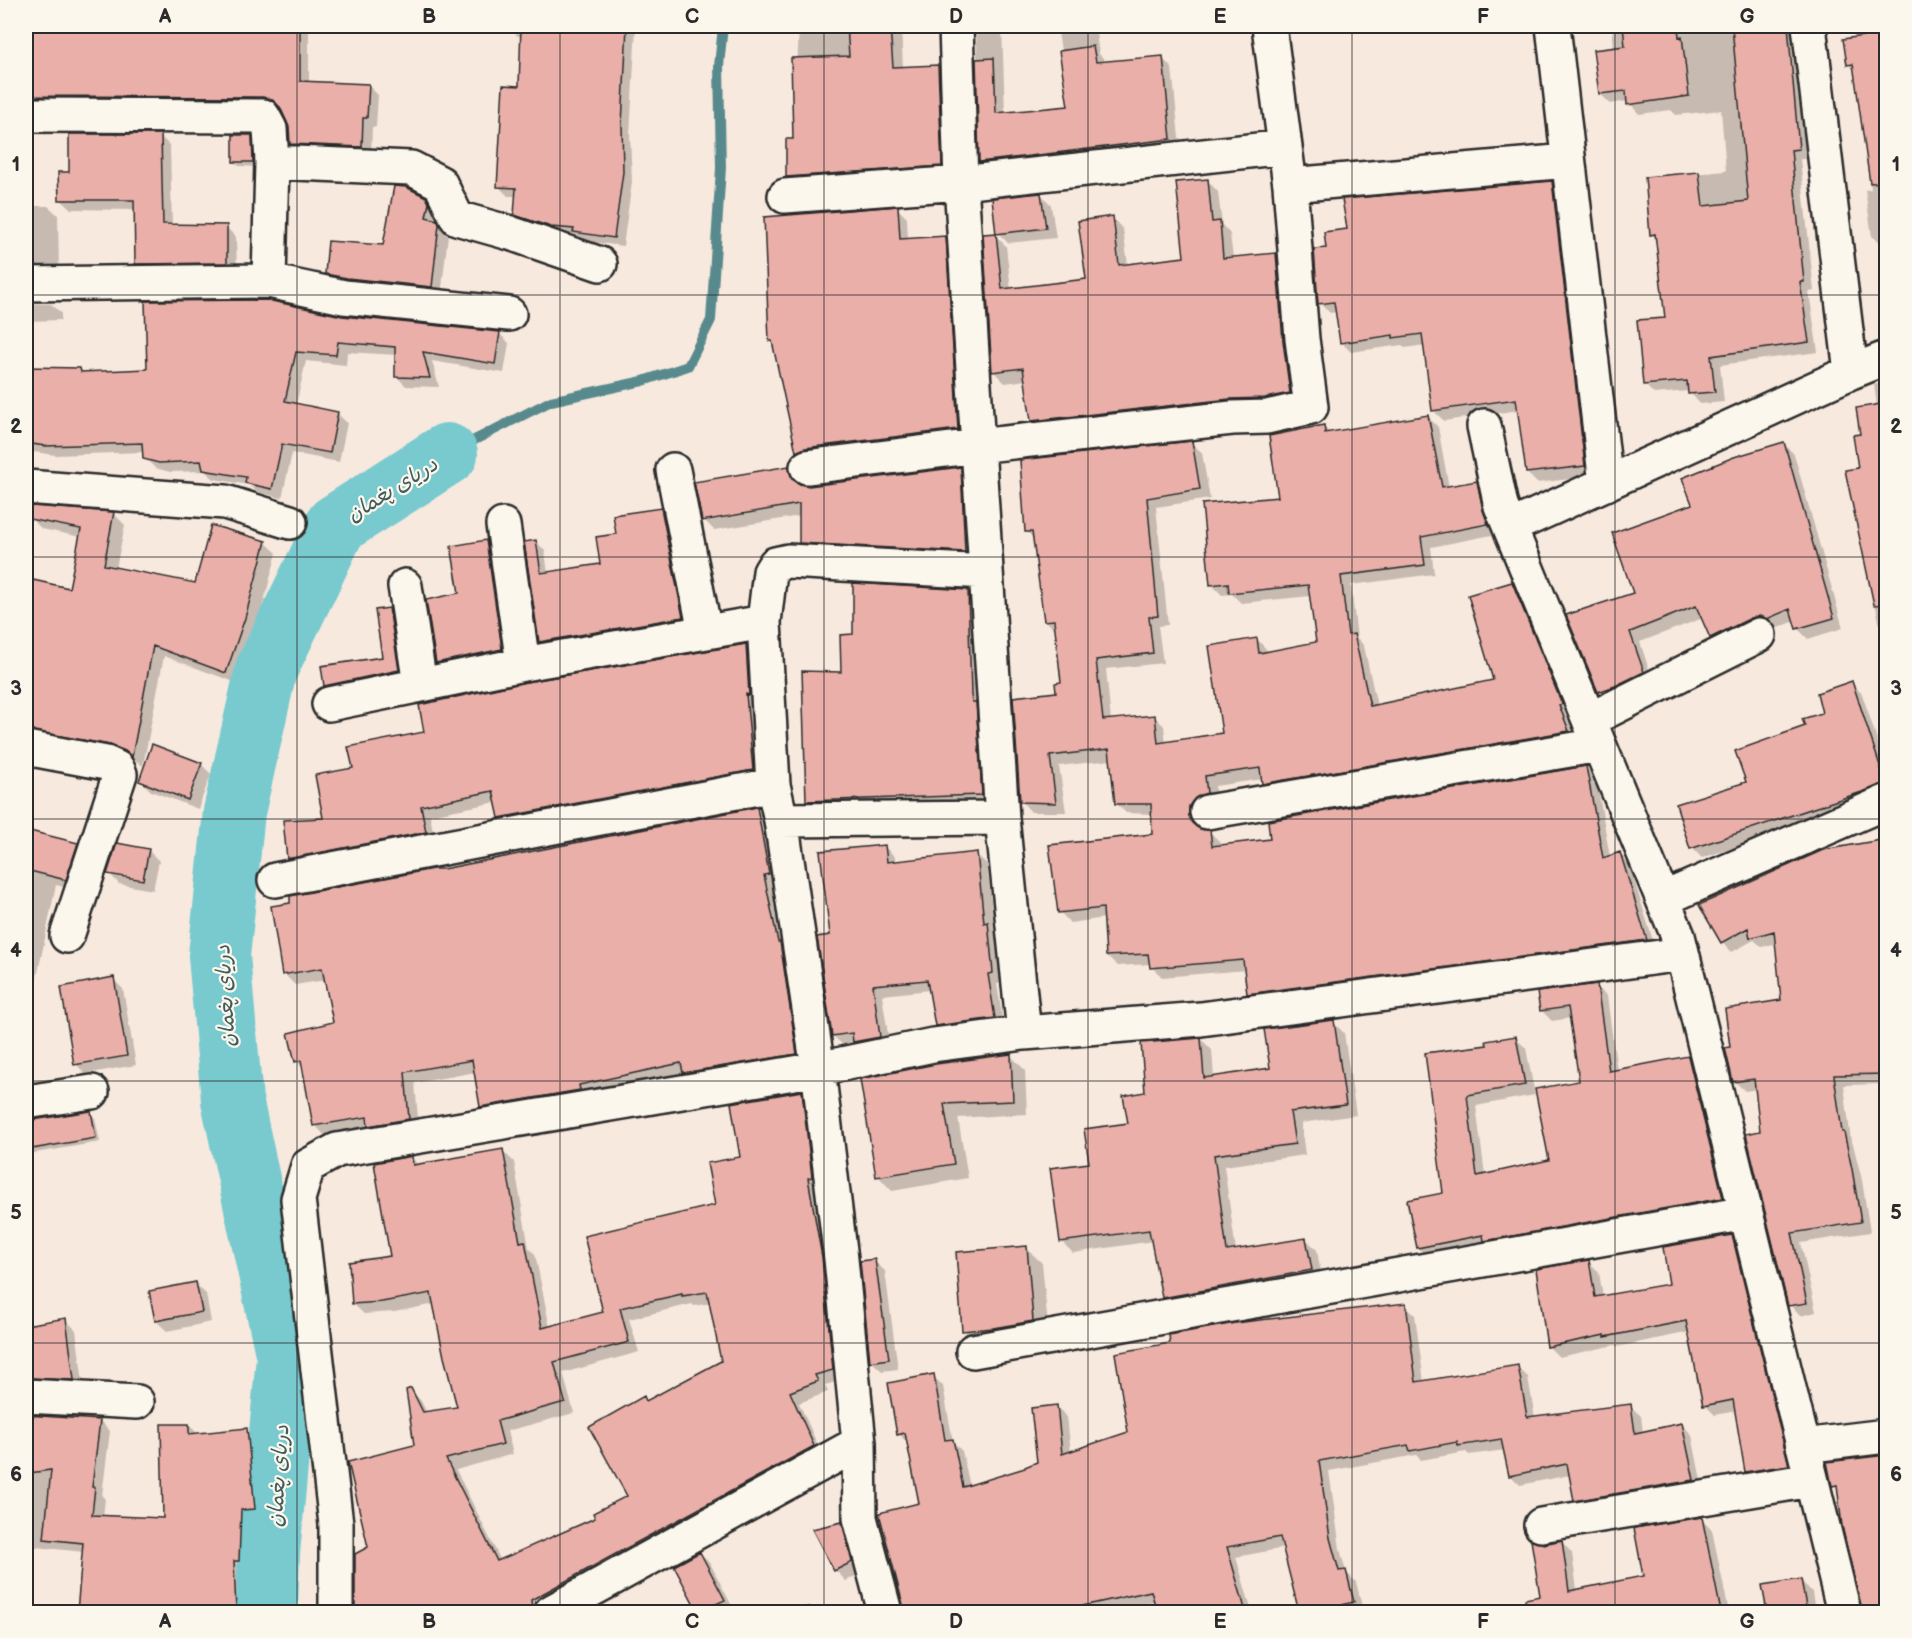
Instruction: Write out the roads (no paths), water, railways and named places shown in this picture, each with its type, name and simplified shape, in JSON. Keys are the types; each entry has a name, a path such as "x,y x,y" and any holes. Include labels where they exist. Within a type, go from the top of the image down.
{"street":[{"path":"956,26 962,183 977,446 1002,818 1024,1033"},
{"path":"807,467 1232,418 1267,417 1311,407 1302,339 1290,185 1269,26"},
{"path":"1552,26 1606,484"},
{"path":"1809,26 1851,372"},
{"path":"26,115 262,116 270,129 273,162 269,280"},
{"path":"785,196 962,183 1284,147"},
{"path":"1290,185 1568,161"},
{"path":"273,162 411,168 440,183 457,218 510,233 600,264"},
{"path":"26,285 269,280 344,297 509,314"},
{"path":"1510,527 1851,372 1887,358"},
{"path":"1484,426 1501,506 1678,936 1844,1612"},
{"path":"673,470 705,632"},
{"path":"26,487 225,502 290,522"},
{"path":"503,525 523,664"},
{"path":"885,1612 861,1518 859,1443 841,1259 818,1069 781,820 773,785 764,622 770,572 776,564 788,561 986,572"},
{"path":"405,586 420,685"},
{"path":"329,705 523,664 764,622"},
{"path":"1207,812 1594,733 1759,635"},
{"path":"26,748 106,764 117,768 120,774 67,936"},
{"path":"275,880 773,785"},
{"path":"1663,899 1887,802"},
{"path":"781,820 1002,818"},
{"path":"336,1612 336,1524 298,1199 308,1166 337,1150 818,1069 933,1044 1024,1033 1201,1019 1682,954"},
{"path":"26,1102 92,1092"},
{"path":"973,1351 1746,1213"},
{"path":"26,1396 137,1402"},
{"path":"1803,1446 1887,1436"},
{"path":"551,1612 859,1443"},
{"path":"1541,1525 1811,1480"}],"waterway":[{"path":"447,454 551,401 643,381 688,366 711,320 721,168 719,66 723,26"},
{"name":"دریای پغمان","path":"267,1612 269,1553 287,1357 232,1100 219,956 234,812 266,670 336,525 447,454"}]}
